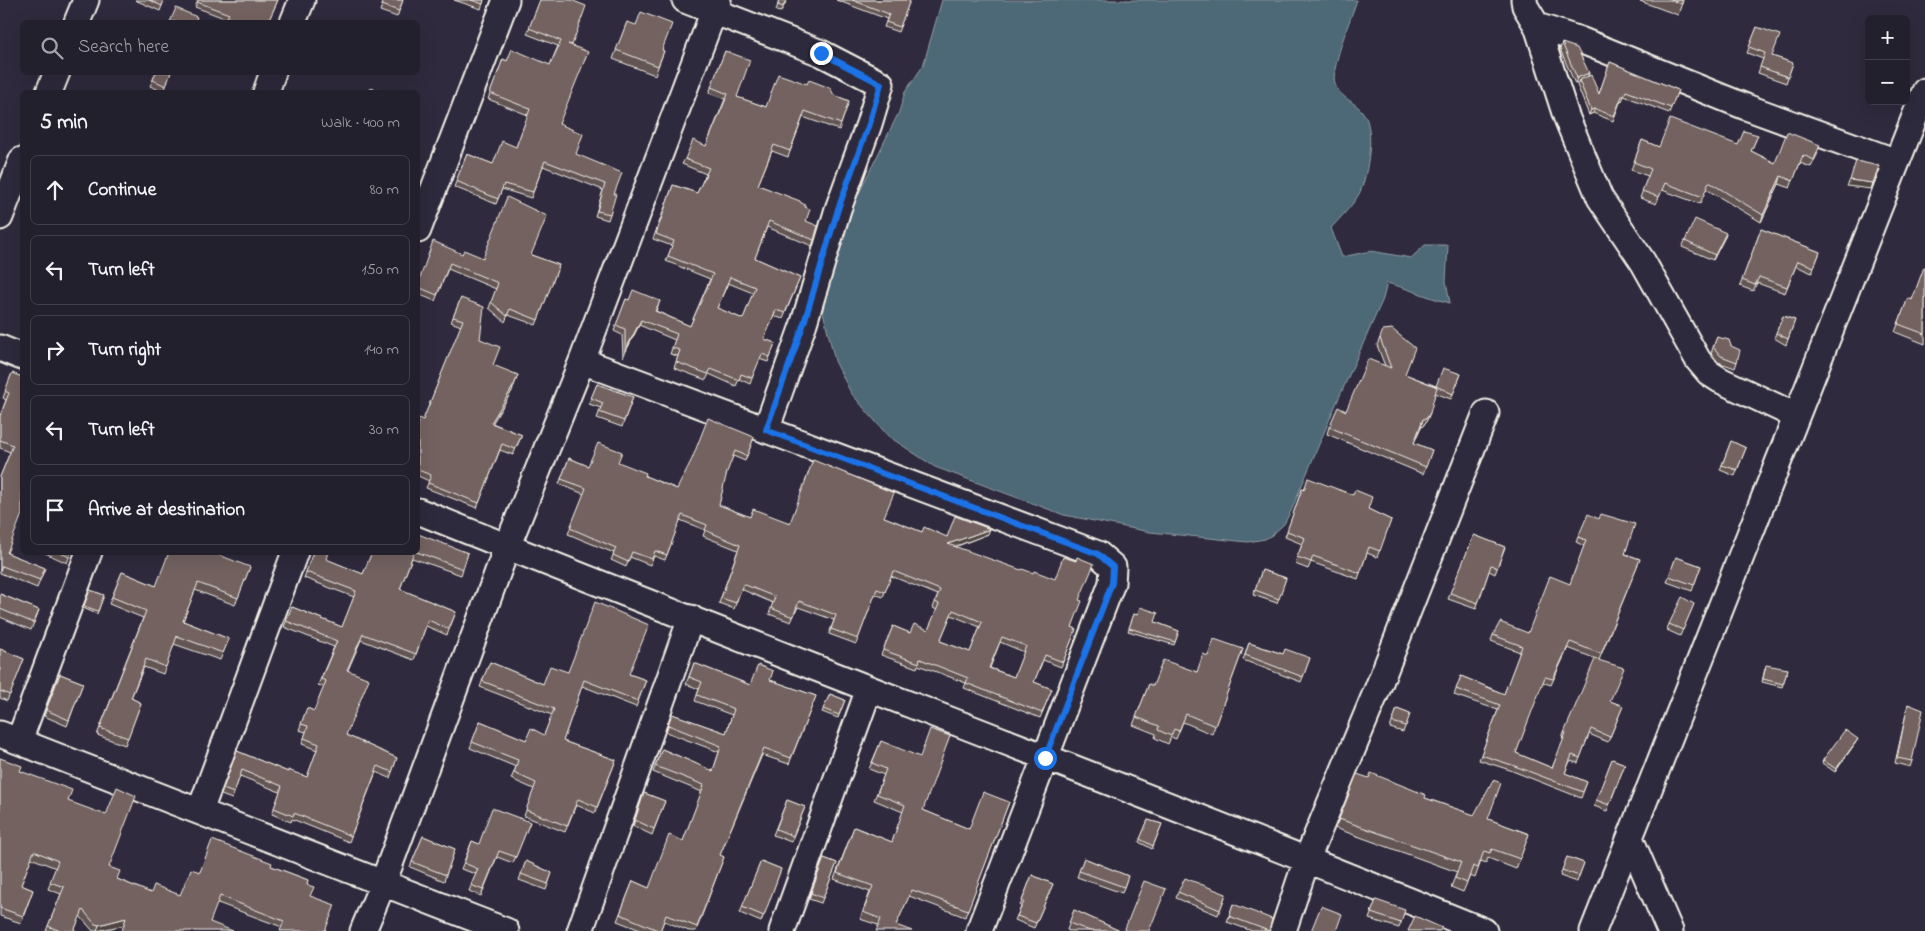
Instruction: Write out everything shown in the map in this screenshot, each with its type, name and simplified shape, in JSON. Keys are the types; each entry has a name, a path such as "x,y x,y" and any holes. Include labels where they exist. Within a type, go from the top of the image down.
{"street":[{"path":"78,20 86,0"},
{"path":"294,20 302,0"},
{"path":"420,225 506,0"},
{"path":"685,0 716,6 821,53 881,84 869,124 838,209 804,323 766,430"},
{"path":"1524,0 1525,6 1537,26 1566,116 1600,198 1643,262 1698,360 1714,376 1796,416"},
{"path":"363,931 383,883 506,547 582,361 716,6"},
{"path":"1537,26 1580,40 1746,107 1897,162"},
{"path":"50,90 56,75"},
{"path":"267,90 272,75"},
{"path":"1593,931 1925,91"},
{"path":"0,217 20,165"},
{"path":"0,348 20,356"},
{"path":"582,361 1098,554 1113,567 1112,583 979,931"},
{"path":"1283,931 1307,859 1377,690 1486,413"},
{"path":"420,512 1307,859 1484,931"},
{"path":"88,555 10,738 506,931"},
{"path":"200,811 294,555"},
{"path":"580,931 691,618"},
{"path":"782,931 869,689"},
{"path":"1630,838 1670,931"}],"water":[{"path":"942,0 1357,0 1338,56 1334,77 1335,84 1340,93 1361,110 1367,121 1370,141 1368,164 1358,196 1331,228 1342,257 1371,251 1411,258 1425,245 1448,245 1446,281 1450,303 1387,283 1383,299 1291,511 1284,524 1272,535 1265,539 1248,542 1150,532 1064,515 935,467 888,436 851,393 835,361 823,312 826,281 856,199 899,112 905,92 923,66"}],"building":[{"path":"149,0 164,0 162,6"},
{"path":"198,0 278,0 269,20 234,20 227,17 229,14 197,2"},
{"path":"384,0 403,0 399,11 382,5"},
{"path":"471,0 484,0 483,4"},
{"path":"540,0 571,0 586,6 572,45 568,44 588,52 559,124 583,134 576,154 622,173 614,194 616,194 610,214 597,211 605,184 545,161 533,192 504,184 498,199 456,181 467,154 493,164 502,141 516,147 530,109 490,93 503,59 507,61 512,49 550,65 561,41 529,28"},
{"path":"779,0 786,0 783,7 778,5"},
{"path":"852,0 910,0 900,27 886,22 889,14"},
{"path":"1671,0 1683,0 1682,4"},
{"path":"176,8 197,17 196,20 171,20"},
{"path":"641,12 672,24 658,66 616,50 627,22 636,25"},
{"path":"1757,27 1780,35 1772,56 1793,63 1788,77 1760,67 1765,53 1749,47"},
{"path":"1562,43 1577,48 1589,73 1577,78"},
{"path":"725,51 750,60 737,97 766,107 778,74 807,84 809,80 830,88 834,95 849,101 841,124 805,111 790,151 774,145 758,185 800,201 805,207 810,209 806,221 818,226 814,240 769,221 755,258 800,278 785,313 776,310 764,339 775,343 770,357 762,354 752,378 741,374 739,380 711,369 708,374 676,362 680,350 672,348 677,334 641,320 625,351 625,329 616,325 626,299 629,300 633,290 660,301 655,311 690,326 713,274 668,256 674,241 656,234 673,185 697,193 709,168 685,159 693,140 706,146 728,94 711,87","holes":["730,277 755,287 743,319 717,308"]},
{"path":"1610,62 1678,90 1671,108 1626,91 1614,116 1595,109 1591,110 1579,80 1591,75 1599,94"},
{"path":"155,75 170,75 166,86 153,80"},
{"path":"1670,119 1738,145 1744,131 1758,135 1751,151 1775,163 1787,132 1820,145 1814,160 1803,155 1793,181 1781,176 1763,215 1709,182 1703,197 1665,183 1659,197 1642,191 1651,169 1634,162 1642,140 1659,147"},
{"path":"1856,161 1879,166 1873,183 1850,180"},
{"path":"507,197 547,216 531,255 559,265 538,320 510,309 507,316 491,302 498,283 450,263 437,295 420,288 420,278 433,241 462,254 464,250 483,258"},
{"path":"1695,219 1726,233 1715,255 1685,241"},
{"path":"1761,229 1820,252 1814,267 1798,261 1787,287 1759,277 1755,285 1742,280"},
{"path":"1924,267 1925,334 1898,324 1908,298 1912,300"},
{"path":"461,298 484,307 480,339 500,347 493,365 518,375 491,423 522,435 515,449 502,444 479,503 428,483 431,475 420,471 420,419 423,420 463,320 453,317"},
{"path":"1783,316 1795,320 1788,339 1776,333"},
{"path":"1392,329 1415,348 1405,374 1437,387 1430,413 1426,419 1423,419 1414,443 1432,450 1426,467 1329,427 1338,407 1346,411 1368,359 1391,368 1380,338 1383,330"},
{"path":"1717,337 1729,340 1731,346 1740,350 1737,362 1721,356 1713,347"},
{"path":"1443,368 1461,374 1453,394 1436,386"},
{"path":"12,373 20,376 20,519 7,553 45,568 40,580 2,566 0,571 0,477 13,445 0,440 0,416 9,393 5,391"},
{"path":"597,384 633,397 624,421 599,412 603,403 591,398"},
{"path":"708,418 754,437 747,456 735,451 727,472 719,505 750,517 753,509 790,523 813,460 894,493 884,517 922,532 924,527 947,537 955,516 990,529 948,544 1021,570 1033,573 1034,571 1055,579 1063,557 1076,561 1077,557 1094,564 1079,600 1082,601 1072,627 1076,629 1063,662 1045,655 1034,682 1052,689 1042,713 966,683 968,678 920,659 919,663 883,650 893,626 910,633 914,624 928,630 939,604 935,602 940,590 893,571 885,592 877,589 858,639 831,629 836,615 799,601 793,617 771,608 775,597 743,584 736,603 721,598 740,545 705,530 707,525 682,515 667,555 655,551 652,559 632,552 628,562 613,555 616,548 570,528 586,488 561,479 569,458 588,466 598,443 622,452 618,462 646,473 645,476 677,489 692,459","holes":["953,610 982,622 970,652 940,641","1002,637 1026,646 1014,677 989,668"]},
{"path":"1731,441 1746,448 1737,470 1722,465"},
{"path":"1308,478 1353,495 1355,490 1372,497 1368,509 1391,520 1380,551 1369,547 1360,573 1313,556 1311,562 1297,557 1305,538 1287,531 1302,489 1304,490"},
{"path":"1588,514 1599,519 1601,514 1635,524 1625,554 1640,559 1601,654 1570,642 1553,679 1545,677 1516,753 1552,768 1566,733 1564,733 1595,659 1624,668 1610,701 1623,706 1610,737 1591,729 1580,758 1572,755 1565,773 1587,782 1583,792 1481,755 1500,705 1456,689 1461,676 1504,694 1522,646 1493,635 1500,622 1528,633 1550,576 1570,584 1586,540 1578,537"},
{"path":"420,535 468,553 463,569 420,553"},
{"path":"1474,535 1505,547 1497,568 1491,565 1478,603 1450,593"},
{"path":"168,555 219,555 250,567 238,598 198,583 183,621 229,639 223,653 177,636 166,667 146,659 131,698 141,703 128,738 100,728 146,611 112,597 122,572 156,586"},
{"path":"312,555 327,555 326,559 363,574 371,555 413,555 400,589 456,612 449,629 428,620 416,654 363,634 347,670 369,679 346,735 397,758 392,772 378,766 351,836 294,813 293,816 274,808 282,786 242,770 234,793 223,789 237,751 288,772 288,770 307,777 319,744 304,738 308,726 301,724 307,708 314,711 326,681 321,679 337,641 286,621 292,607 342,627 356,591 306,572"},
{"path":"1676,557 1701,566 1694,585 1669,576"},
{"path":"1262,570 1286,578 1279,599 1255,590"},
{"path":"90,590 104,595 98,611 84,606"},
{"path":"0,594 39,610 34,623 0,609"},
{"path":"1682,597 1694,604 1683,630 1669,624"},
{"path":"595,602 649,625 629,674 646,680 638,701 584,680 563,741 616,760 597,807 578,799 567,826 526,810 536,783 514,773 518,760 472,742 480,721 526,740 531,728 544,735 554,709 482,681 490,662 543,684 550,666 568,672"},
{"path":"1140,607 1158,613 1155,622 1179,631 1175,642 1129,628 1134,614 1137,615"},
{"path":"1214,639 1243,649 1215,726 1186,714 1179,731 1174,729 1171,736 1158,730 1159,726 1136,717 1149,684 1153,686 1163,660 1197,672 1203,654 1208,656"},
{"path":"1249,643 1283,654 1285,649 1310,658 1303,677 1245,655"},
{"path":"0,649 24,659 10,695 0,691"},
{"path":"694,663 750,685 758,665 773,671 770,680 816,696 791,758 764,748 720,855 724,857 697,927 666,915 660,931 620,914 633,881 649,888 669,835 683,841 704,785 655,766 662,749 713,771 721,746 668,725 672,714 726,733 734,709 697,695 702,682 689,677"},
{"path":"1766,665 1788,669 1783,684 1763,679"},
{"path":"60,674 83,683 69,720 46,710"},
{"path":"830,694 845,700 839,715 823,709"},
{"path":"1908,704 1923,710 1912,761 1897,758"},
{"path":"1397,709 1410,714 1406,726 1392,722"},
{"path":"930,729 950,736 923,810 969,829 983,792 1009,802 968,910 912,890 896,925 912,931 876,931 881,919 863,912 873,886 837,873 854,827 892,842 905,805 877,794 886,769 872,763 881,741 920,757"},
{"path":"1845,730 1858,739 1836,769 1823,760"},
{"path":"0,758 22,766 20,771 72,790 68,801 106,815 117,787 136,796 109,867 120,871 117,879 151,893 154,885 180,895 191,869 200,872 212,840 272,863 271,866 308,880 307,885 314,887 310,896 335,905 325,931 280,931 284,921 220,896 210,922 233,931 122,931 126,918 99,925 95,924 83,910 74,931 60,931 48,926 64,887 50,882 58,861 34,851 21,885 33,890 23,916 0,908"},
{"path":"1612,759 1625,764 1609,805 1596,800"},
{"path":"1371,773 1426,795 1425,798 1474,815 1493,780 1501,783 1488,819 1529,834 1520,859 1492,849 1490,853 1484,851 1478,868 1473,866 1467,883 1455,878 1461,862 1339,819 1357,774 1369,778"},
{"path":"644,793 665,801 654,829 635,820"},
{"path":"787,800 805,807 793,836 776,829"},
{"path":"492,808 530,822 516,857 499,851 483,890 471,885 478,869 464,863 472,841 479,844"},
{"path":"1148,820 1162,824 1153,846 1140,839"},
{"path":"423,836 455,849 446,875 412,862"},
{"path":"1567,857 1584,863 1579,876 1562,870"},
{"path":"824,858 837,863 823,898 811,893"},
{"path":"1084,858 1128,876 1124,887 1079,871"},
{"path":"526,861 552,873 548,884 521,874"},
{"path":"761,861 781,869 764,916 742,907"},
{"path":"1032,875 1053,884 1036,923 1017,916 1024,902 1022,901"},
{"path":"1185,878 1226,894 1220,910 1178,892"},
{"path":"1144,881 1166,889 1149,931 1124,931"},
{"path":"1376,900 1405,910 1401,923 1371,913"},
{"path":"1233,904 1272,919 1269,931 1229,916"},
{"path":"1321,906 1342,914 1336,931 1311,931"},
{"path":"1074,910 1120,931 1090,931 1069,923"},
{"path":"1415,916 1442,928 1440,931 1408,931"}],"route":[{"path":"821,53 881,84 869,124 838,209 804,323 766,430 1098,554 1113,567 1112,583 1045,758"}]}
